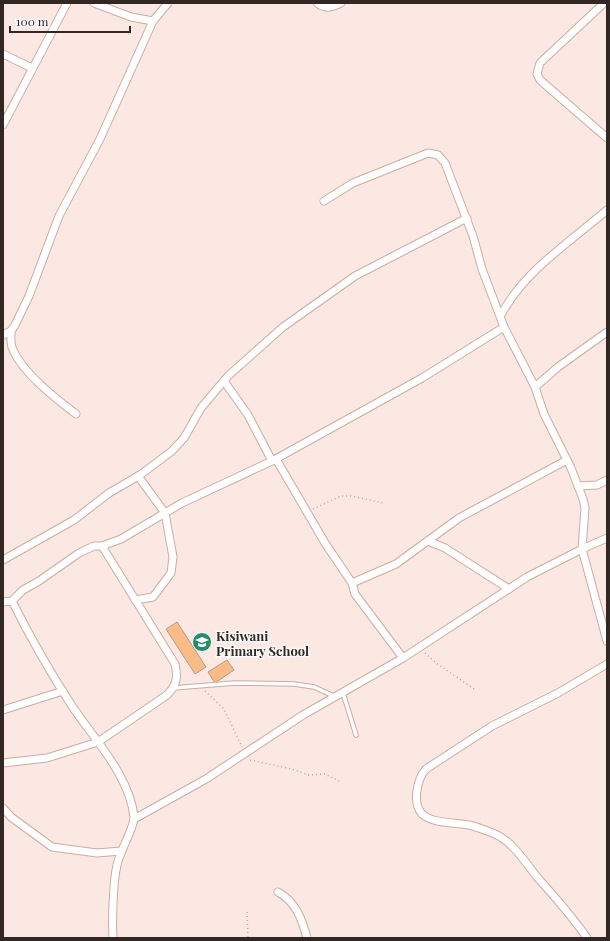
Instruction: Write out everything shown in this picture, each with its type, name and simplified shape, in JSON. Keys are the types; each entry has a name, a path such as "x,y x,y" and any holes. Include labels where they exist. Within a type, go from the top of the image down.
{"street":[{"path":"3,125 67,3"},
{"path":"94,3 131,17 153,21"},
{"path":"76,414 39,383 28,371 13,351 11,331 29,296 59,216 107,125 153,21 168,3"},
{"path":"317,3 325,8 331,8 341,3"},
{"path":"604,3 540,63 536,74 540,80 607,138"},
{"path":"3,54 32,68"},
{"path":"324,201 353,183 428,153 434,153 445,163 467,218 482,269 501,315 504,327 535,387 544,414 578,486 585,508 582,549 607,641"},
{"path":"501,315 519,288 540,266 607,210"},
{"path":"3,560 74,520 109,493 138,476 172,451 180,442 201,408 224,381 250,355 283,326 355,276 467,218"},
{"path":"3,602 12,601 23,590 39,581 79,553 94,546 102,546 121,539 182,503 274,460 422,378 504,327"},
{"path":"3,335 11,331"},
{"path":"535,387 558,367 607,332"},
{"path":"224,381 248,415 274,460 308,512 325,543 352,583 355,594 361,604 403,658"},
{"path":"352,583 396,564 459,518 567,460"},
{"path":"136,600 153,596 171,573 173,558 164,514 138,476"},
{"path":"578,486 597,485 607,480"},
{"path":"134,819 206,780 304,715 403,658 527,576 607,538"},
{"path":"428,541 445,548 509,589"},
{"path":"3,762 47,758 98,742 122,727 174,688 177,673 174,664 102,546"},
{"path":"12,601 36,649 128,790 134,819 116,867 114,938"},
{"path":"587,938 568,911 512,847 497,835 469,825 428,817 418,808 416,801 420,778 426,769 492,726 552,696 607,664"},
{"path":"3,710 63,691"},
{"path":"3,808 11,817 52,847 97,852 121,851"},
{"path":"278,892 288,898 294,905 304,925 307,938"}],"lane":[{"path":"174,688 235,683 294,684 314,687 336,697"},
{"path":"343,693 356,735"}],"path":[{"path":"308,512 319,505 341,496 351,496 384,503"},
{"path":"419,647 436,663 474,689"},
{"path":"201,685 224,709 244,755 251,760 292,769 305,774 325,774 339,781"},
{"path":"247,912 248,938"}],"building":[{"path":"177,622 206,667 195,674 166,629"},
{"path":"227,660 234,670 215,683 208,672"}],"place":[{"name":"Kisiwani Primary School","path":"202,642"}]}
